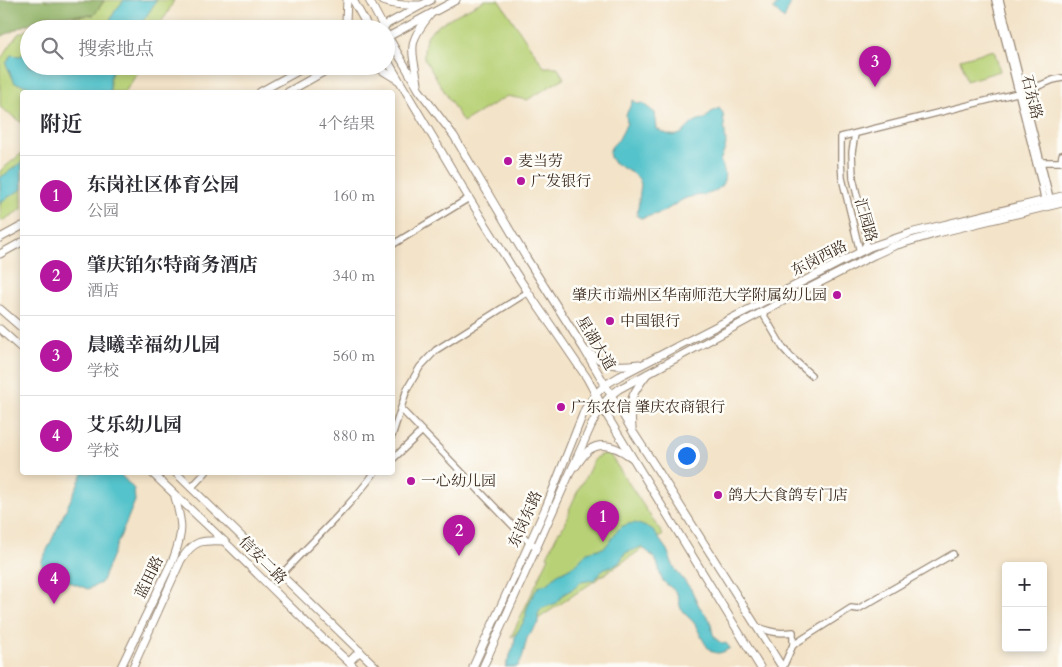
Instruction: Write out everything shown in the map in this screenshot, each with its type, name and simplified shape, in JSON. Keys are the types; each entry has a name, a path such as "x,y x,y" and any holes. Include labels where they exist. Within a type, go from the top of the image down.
{"main road":[{"path":"346,0 346,20"},
{"path":"353,0 364,20"},
{"name":"星湖大道","path":"369,0 378,20"},
{"path":"381,0 395,4 423,5"},
{"path":"395,24 431,0"},
{"path":"395,28 430,15 456,0"},
{"path":"419,90 412,48 416,34 430,15"},
{"name":"星湖大道","path":"395,50 419,90 454,136 633,432 782,667"},
{"name":"星湖大道","path":"395,73 469,198 528,292 596,394 760,667"},
{"path":"264,90 291,75"},
{"path":"292,90 318,75"},
{"path":"390,75 399,80"},
{"name":"东岗西路","path":"611,395 663,364 855,264 894,246 1048,203 1062,196"},
{"name":"东岗西路","path":"605,385 870,247 914,232 1048,203 1062,203"},
{"path":"0,238 20,227"},
{"path":"1,254 20,243"},
{"path":"0,309 20,326"},
{"path":"557,334 566,332 570,326"},
{"path":"0,329 20,347"},
{"path":"584,349 609,365 644,364"},
{"path":"633,432 631,400 636,389 649,372"},
{"name":"东岗东路","path":"483,667 585,409 605,385"},
{"name":"东岗东路","path":"473,667 591,426 602,405 611,395"},
{"path":"567,478 584,455 594,447 613,447 634,459"},
{"name":"信安二路","path":"154,475 312,628 352,664"},
{"name":"信安二路","path":"178,475 376,667"},
{"name":"蓝田路","path":"121,667 178,546 182,522 174,495"},
{"name":"蓝田路","path":"132,667 187,550 197,543 210,540 224,541"},
{"path":"352,664 360,651"}],"street":[{"name":"石东路","path":"995,0 1041,162 1048,203"},
{"name":"石东路","path":"1000,0 1048,203"},
{"path":"855,134 1021,92 1062,78"},
{"name":"汇园路","path":"855,134 852,152 853,178 867,237 866,244 860,252 842,178 841,162 841,137 855,134"},
{"path":"1041,162 1061,162 1062,155"},
{"path":"395,243 469,198"},
{"path":"395,427 407,389 420,367 436,350 528,292"},
{"path":"762,312 782,348 811,375"},
{"path":"659,356 663,364"},
{"path":"401,409 533,544"},
{"path":"395,457 422,431"},
{"path":"191,488 203,475"},
{"path":"361,492 373,475"},
{"path":"281,575 377,475"},
{"path":"793,645 851,608 858,609 953,554"},
{"path":"757,627 773,633 793,632 793,645 782,667"}],"green space":[{"path":"0,0 104,0 94,15 45,16 36,20 20,20 20,28 0,37"},
{"path":"105,0 174,0 163,20 51,20 94,15"},
{"path":"485,0 499,0 544,67 557,67 564,78 527,100 507,96 463,122 424,58 425,43 428,35 438,26"},
{"path":"20,33 20,75 136,75 126,90 20,90 20,122 0,107 0,60"},
{"path":"994,50 1000,71 966,81 960,59"},
{"path":"20,155 20,210 0,222 0,171"},
{"path":"602,454 610,455 663,535 511,637 581,484 595,458"}],"water":[{"path":"124,0 157,0 144,20 110,20"},
{"path":"781,0 792,0 784,19 773,9"},
{"path":"11,55 20,56 20,75 111,75 110,90 40,90 15,83 6,64"},
{"path":"633,100 638,104 642,103 655,113 657,129 674,135 680,134 698,120 705,119 710,113 719,108 723,113 726,143 720,161 725,175 723,184 711,193 684,199 659,214 641,218 637,216 641,184 639,179 613,162 609,152 619,139 627,123 626,115"},
{"path":"20,163 20,190 2,201 0,205 0,178"},
{"path":"82,475 121,475 134,489 135,501 101,583 88,589 46,573 41,563"},
{"path":"635,523 652,529 667,550 677,572 691,589 699,606 710,620 713,634 717,640 723,644 726,643 730,648 716,653 708,647 694,623 681,609 676,592 663,581 656,561 641,547 625,553 619,563 605,568 594,580 581,582 564,594 555,604 541,609 538,614 538,623 527,638 522,659 517,667 505,667 514,646 515,636 526,617 526,611 538,587 549,583 556,575 577,564 587,552 603,548 621,527"}],"place":[{"name":"晨曦幸福幼儿园","path":"875,87"},
{"name":"麦当劳","path":"508,161"},
{"name":"广发银行","path":"521,181"},
{"name":"肇庆市端州区华南师范大学附属幼儿园","path":"837,295"},
{"name":"中国银行","path":"610,321"},
{"name":"广东农信 肇庆农商银行","path":"561,407"},
{"name":"一心幼儿园","path":"411,481"},
{"name":"鸽大大食鸽专门店","path":"718,495"},
{"name":"东岗社区体育公园","path":"603,542"},
{"name":"肇庆铂尔特商务酒店","path":"459,556"},
{"name":"艾乐幼儿园","path":"54,604"}]}
